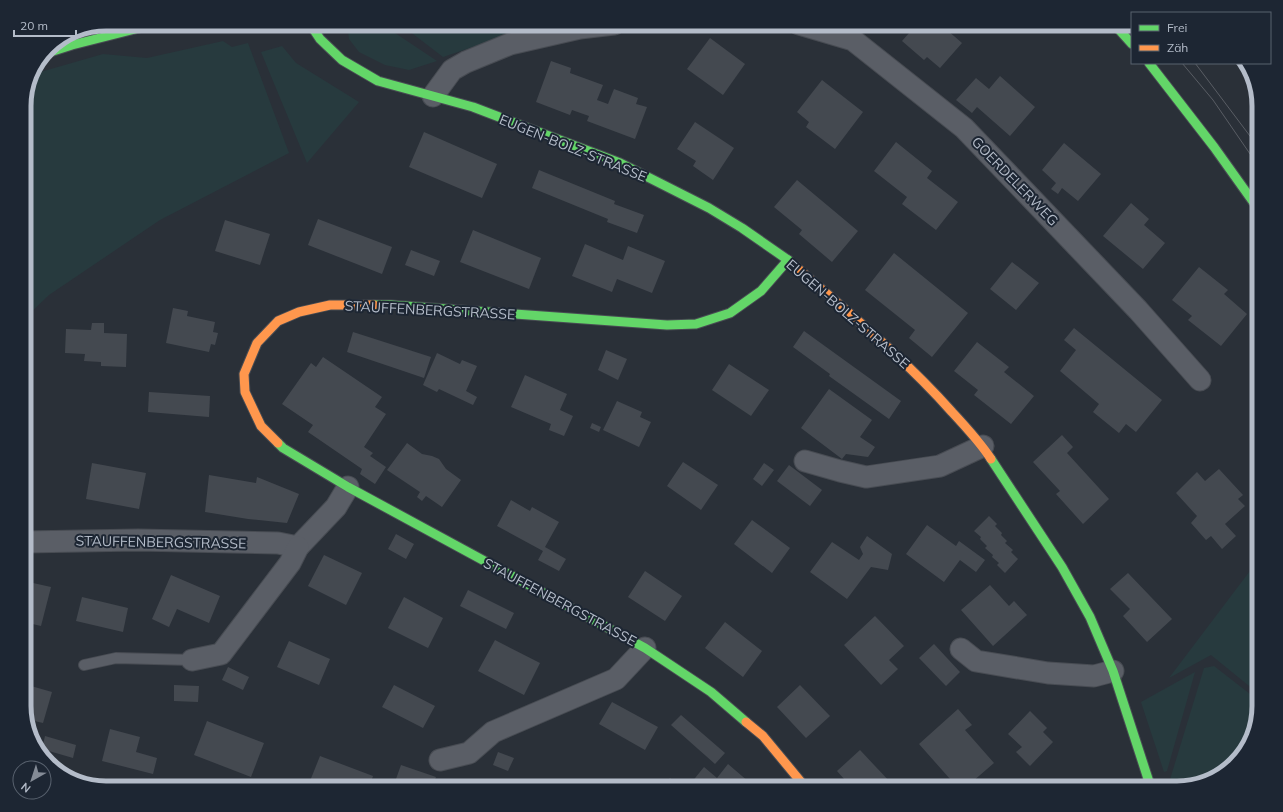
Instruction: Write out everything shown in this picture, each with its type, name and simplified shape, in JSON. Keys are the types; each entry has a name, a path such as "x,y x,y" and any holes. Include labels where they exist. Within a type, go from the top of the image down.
{"street":[{"path":"58,49 72,44 126,31"},
{"name":"EUGEN-BOLZ-STRASSE","path":"315,31 320,39 342,60 378,81 473,108 620,163 709,208 742,228 788,260 884,343 932,389 983,446 1062,566 1090,617 1113,671 1149,781"},
{"path":"433,96 452,70 466,62 510,44 567,31"},
{"name":"GOERDELERWEG","path":"823,31 853,40 964,128 1138,310 1200,380"},
{"path":"1120,31 1131,43"},
{"path":"1150,64 1214,147 1252,200"},
{"name":"STAUFFENBERGSTRASSE","path":"788,260 761,291 730,313 696,324 668,325 391,305 330,305 299,312 278,321 257,343 244,374 245,392 260,426 283,448 348,487 645,648 711,692 763,736 800,781"},
{"path":"805,461 866,477 940,466 983,446"},
{"path":"192,660 221,654 290,563 298,547 336,507 348,487"},
{"name":"STAUFFENBERGSTRASSE","path":"31,542 138,540 278,543 298,547"},
{"name":"STAUFFENBERGSTRASSE","path":"440,760 469,753 493,732 616,678 645,648"},
{"path":"960,649 976,661 1048,673 1094,676 1113,671"}],"lane":[{"path":"84,665 116,658 192,660"}],"green space":[{"path":"348,31 392,31 437,61 409,70 385,65 359,52 349,39"},
{"path":"409,31 520,31 443,57"},
{"path":"223,41 232,47 248,43 289,153 160,220 49,295 31,312 31,101 32,91 37,77 39,72 103,54 147,58"},
{"path":"282,46 296,63 359,102 307,163 261,52"},
{"path":"1252,568 1252,688 1211,655 1169,678"},
{"path":"1214,666 1252,696 1251,721 1237,752 1223,766 1206,775 1196,778 1170,781 1204,668"},
{"path":"1195,672 1167,771 1164,772 1141,702"}],"building":[{"path":"911,31 948,31 962,43 940,68 927,57 924,60 902,41"},
{"path":"710,38 745,64 723,95 687,69"},
{"path":"551,61 571,68 570,73 603,85 597,100 608,104 614,89 638,98 636,104 647,107 635,139 587,121 589,116 572,110 570,115 536,102"},
{"path":"1000,76 1035,107 1010,136 977,107 972,113 956,100 976,78 989,89"},
{"path":"822,80 863,112 835,149 806,127 809,122 797,112"},
{"path":"695,122 734,148 713,180 693,166 696,161 677,149"},
{"path":"424,132 497,164 482,198 409,167"},
{"path":"896,142 932,171 927,178 958,202 936,230 902,204 907,197 874,171"},
{"path":"1064,143 1101,174 1078,201 1062,188 1058,194 1051,189 1056,183 1042,170"},
{"path":"539,170 615,201 614,204 644,215 637,233 607,222 608,219 532,188"},
{"path":"797,180 858,231 832,262 799,234 802,230 774,207"},
{"path":"1131,203 1149,219 1144,225 1165,243 1143,269 1103,236"},
{"path":"318,219 392,247 382,274 308,245"},
{"path":"225,220 270,234 260,265 215,251"},
{"path":"473,230 541,258 529,289 460,262"},
{"path":"585,244 623,260 628,246 665,261 652,293 617,279 612,292 572,276"},
{"path":"411,250 440,261 434,276 405,265"},
{"path":"894,253 968,313 932,357 909,338 915,330 865,290"},
{"path":"1012,262 1039,283 1016,310 990,289"},
{"path":"1199,267 1228,290 1224,294 1247,314 1221,346 1188,320 1192,316 1172,300"},
{"path":"173,308 188,311 187,316 215,322 213,332 218,333 215,345 211,344 209,352 166,343"},
{"path":"92,323 104,323 104,333 127,334 126,367 101,366 101,362 84,361 85,354 65,353 66,329 91,330"},
{"path":"1074,328 1162,400 1136,432 1126,424 1119,433 1093,412 1099,404 1060,371 1076,350 1064,340"},
{"path":"804,331 901,401 889,419 829,376 830,374 793,347"},
{"path":"353,332 431,357 424,378 347,352"},
{"path":"977,342 1009,367 1004,372 1034,396 1011,424 974,395 978,390 954,371"},
{"path":"606,350 627,359 618,380 598,370"},
{"path":"437,353 460,364 462,360 477,366 466,391 477,397 473,405 439,389 437,392 423,385"},
{"path":"323,357 382,397 375,407 386,414 364,447 373,453 370,456 386,467 375,484 360,474 362,469 308,432 313,425 282,404 311,363 316,367"},
{"path":"729,364 769,390 751,416 712,390"},
{"path":"525,375 567,394 560,410 573,416 564,436 549,430 551,424 511,407"},
{"path":"829,389 872,420 860,437 875,447 868,457 846,454 842,459 801,428"},
{"path":"149,392 210,396 209,417 148,412"},
{"path":"617,401 642,412 640,417 651,422 639,447 603,430"},
{"path":"592,423 601,427 599,432 590,428"},
{"path":"1062,435 1073,447 1067,453 1109,499 1083,524 1056,494 1060,491 1033,462"},
{"path":"407,443 422,454 439,459 446,469 461,480 442,507 426,496 422,501 417,497 420,492 387,470"},
{"path":"683,462 718,485 701,510 667,486"},
{"path":"92,463 146,473 139,509 86,499"},
{"path":"764,463 774,470 762,486 753,479"},
{"path":"789,465 822,490 810,506 777,481"},
{"path":"1219,469 1243,495 1238,499 1245,506 1225,524 1236,536 1222,549 1211,536 1206,540 1191,523 1197,516 1176,493 1197,472 1205,481"},
{"path":"209,475 256,483 257,477 299,494 287,523 248,519 205,512"},
{"path":"511,500 530,511 532,507 559,522 545,547 566,559 559,571 538,560 543,551 497,526"},
{"path":"989,516 997,524 995,526 1007,541 1005,543 1013,550 1011,552 1018,559 1005,573 997,565 999,563 992,557 993,555 985,548 987,546 980,539 981,537 974,531"},
{"path":"752,520 790,548 772,573 734,544"},
{"path":"927,525 956,546 959,541 985,560 976,572 960,560 944,582 906,554"},
{"path":"396,534 414,544 406,559 388,549"},
{"path":"867,536 892,554 888,570 871,567 847,599 810,572 832,542 859,560 863,554 860,547"},
{"path":"324,555 362,573 346,605 308,586"},
{"path":"645,571 682,596 665,621 628,597"},
{"path":"1128,573 1172,619 1147,642 1123,616 1130,609 1110,589"},
{"path":"171,575 220,596 209,623 177,609 169,627 152,619"},
{"path":"31,583 51,587 41,626 31,624"},
{"path":"990,585 1009,606 1014,601 1027,615 993,646 961,610"},
{"path":"468,590 514,613 506,629 460,606"},
{"path":"82,597 128,608 123,632 76,621"},
{"path":"404,597 443,618 428,648 388,628"},
{"path":"875,616 904,646 889,660 898,669 881,685 844,645"},
{"path":"725,622 762,651 743,677 705,648"},
{"path":"495,640 540,663 524,695 478,671"},
{"path":"289,641 330,659 319,685 277,667"},
{"path":"934,644 960,672 946,686 919,658"},
{"path":"228,667 249,677 243,690 222,680"},
{"path":"174,685 199,686 198,702 174,701"},
{"path":"394,685 435,706 423,728 382,707"},
{"path":"800,685 830,716 806,738 777,707"},
{"path":"31,686 52,692 43,723 32,720"},
{"path":"612,702 658,727 645,750 599,724"},
{"path":"958,709 972,725 965,730 994,763 973,781 952,781 919,744"},
{"path":"1030,711 1047,728 1043,732 1053,742 1030,766 1016,752 1022,747 1008,734"},
{"path":"681,715 725,753 715,764 671,725"},
{"path":"207,721 264,743 251,777 194,755"},
{"path":"110,729 140,737 136,752 157,758 153,774 102,761"},
{"path":"45,736 76,745 73,758 45,750 43,747"},
{"path":"860,750 889,781 846,781 837,771"},
{"path":"498,752 514,758 508,771 493,765"},
{"path":"320,756 373,776 371,781 310,781"},
{"path":"728,764 748,781 693,781 704,767 717,778"},
{"path":"401,765 436,777 435,781 402,781 396,779"}],"tram line":[{"path":"1183,64 1213,100 1252,157"},
{"path":"1196,64 1252,139"}],"traffic: fast":[{"path":"57,50 127,31"},
{"path":"315,31 320,39 342,60 378,81 473,107 620,163 709,208 742,228 796,267"},
{"path":"1120,31 1131,43"},
{"path":"1150,64 1214,147 1252,200"},
{"path":"374,305 667,325 696,324 730,313 761,291 788,260"},
{"path":"278,443 283,448 348,487 645,648 711,692 746,722"},
{"path":"991,459 1062,567 1090,617 1113,671 1149,781"}],"traffic: slow":[{"path":"796,267 877,337 934,392 968,429 991,459"},
{"path":"278,443 261,426 245,392 244,374 257,343 278,321 299,312 330,305 374,305"},
{"path":"746,722 763,736 800,781"}]}
